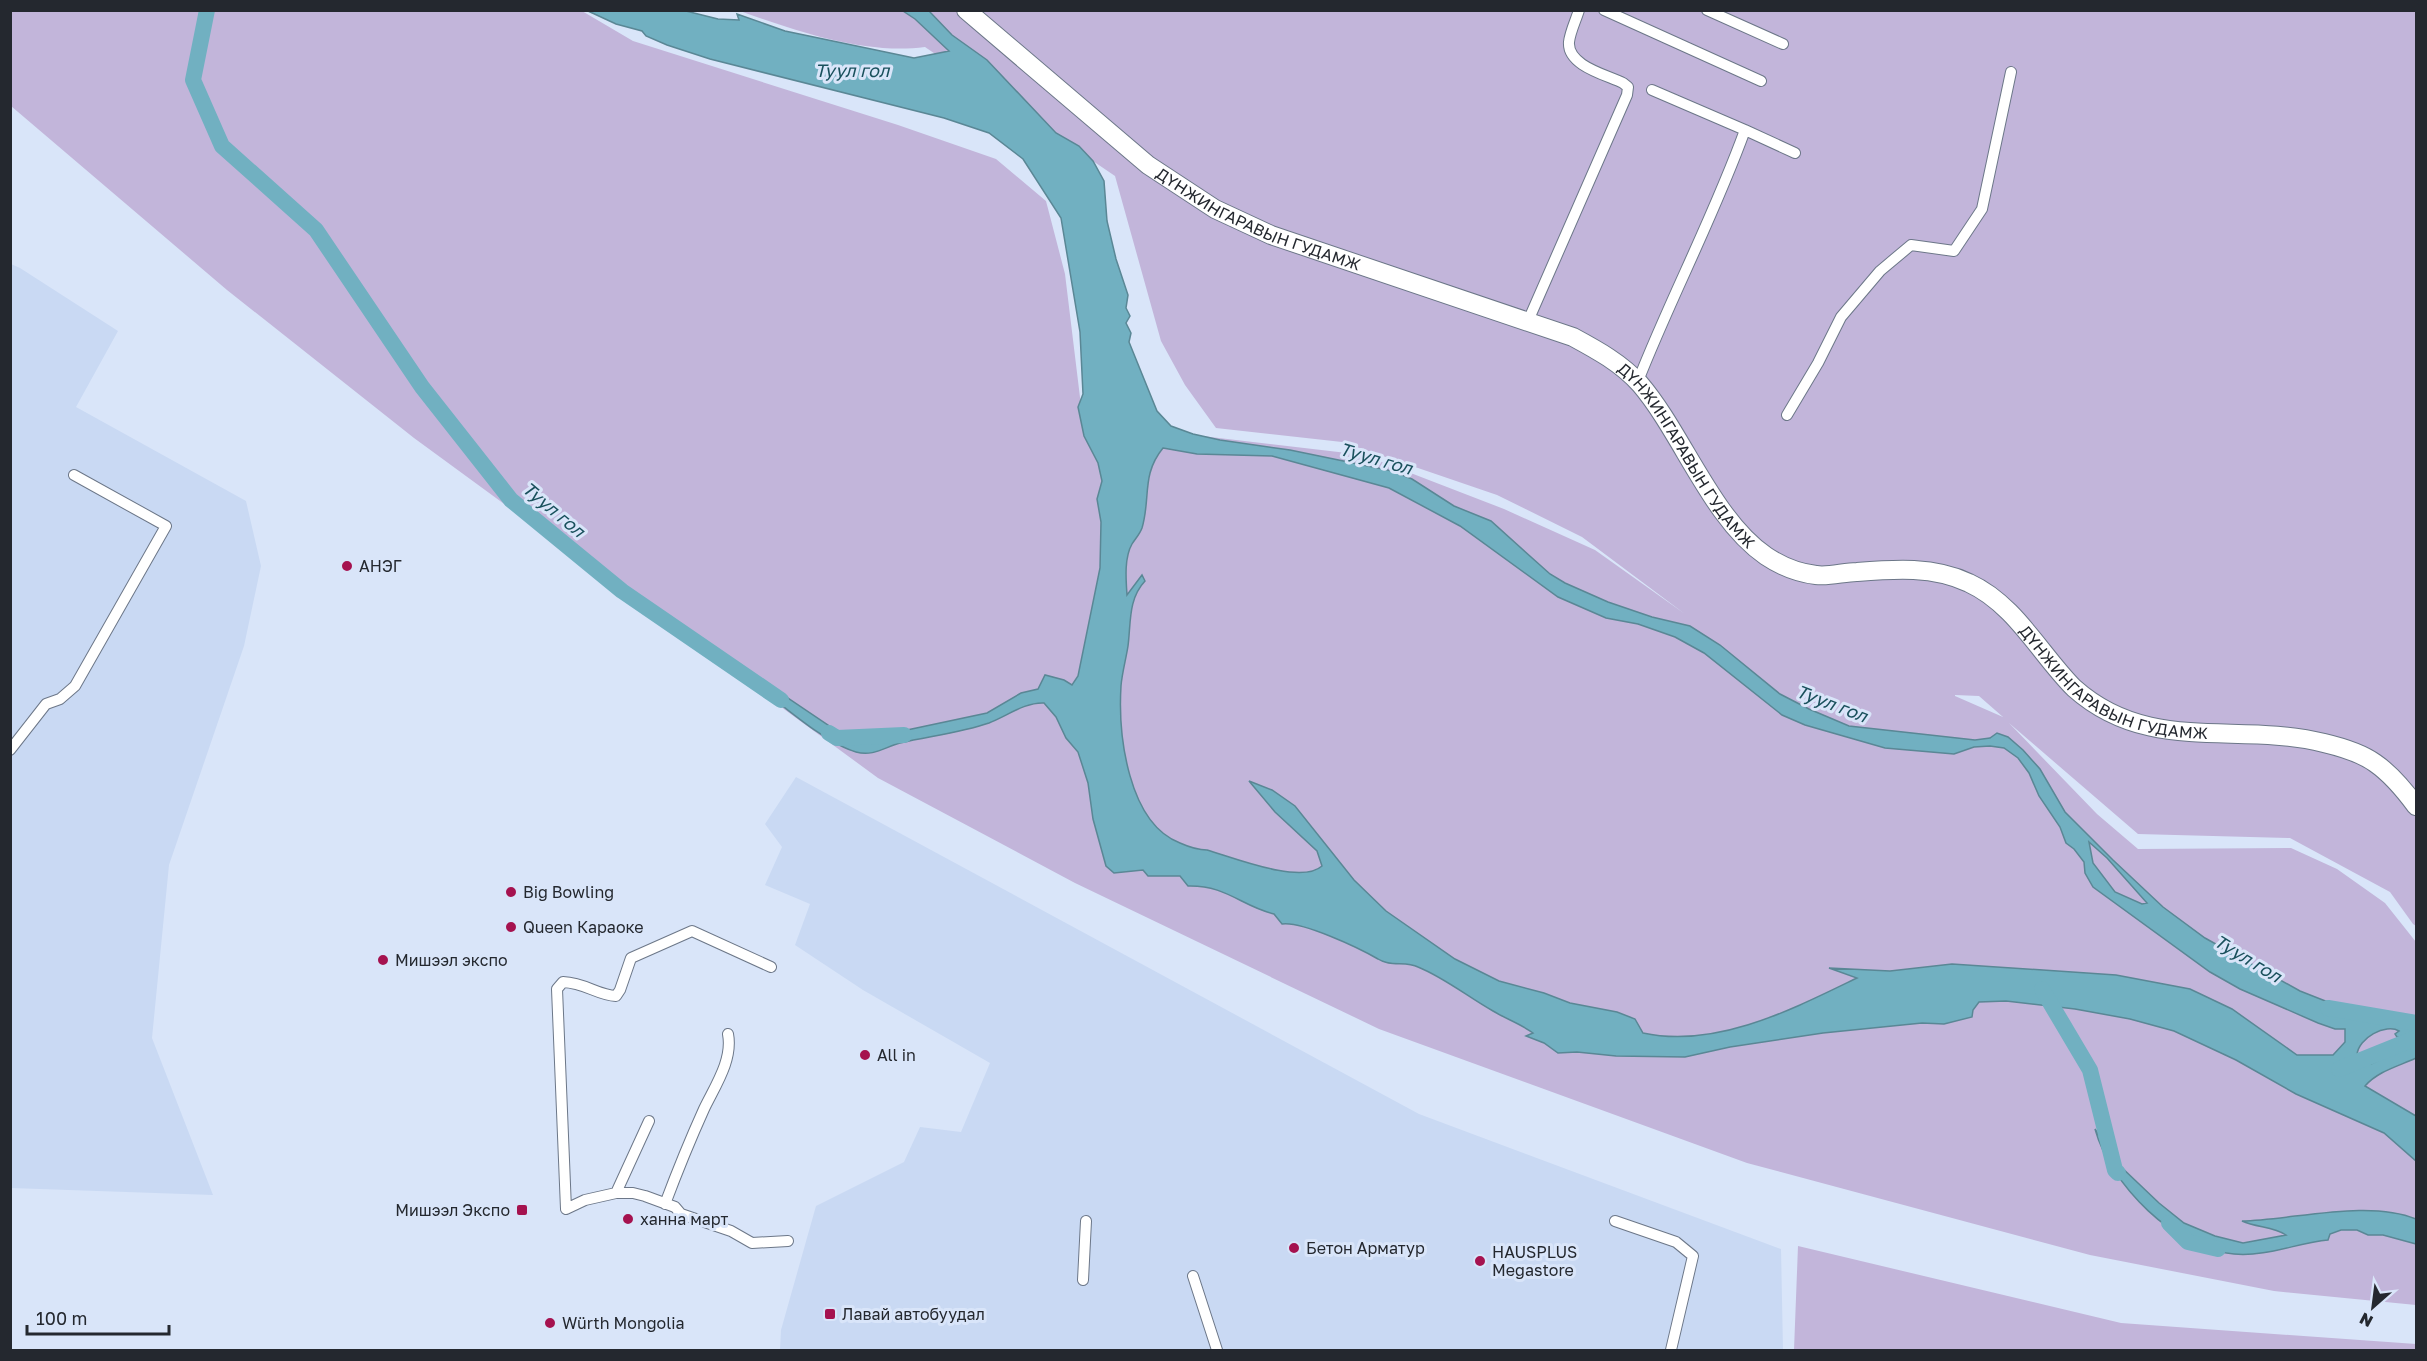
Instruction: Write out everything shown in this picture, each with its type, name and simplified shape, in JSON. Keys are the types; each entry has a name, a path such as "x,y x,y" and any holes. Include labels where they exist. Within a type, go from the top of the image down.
{"main road":[{"name":"ДҮНЖИНГАРАВЫН ГУДАМЖ","path":"966,10 1148,165 1215,209 1270,235 1580,340 1615,361 1638,381 1728,517 1750,542 1776,562 1801,573 1819,576 1914,570 1948,575 1969,583 2001,603 2061,676 2088,701 2109,713 2137,724 2184,733 2265,734 2313,740 2337,746 2374,762 2393,778 2416,806"}],"street":[{"path":"1528,321 1627,95 1628,87 1623,83 1579,62 1572,56 1569,41 1579,10"},
{"path":"1604,10 1761,81"},
{"path":"1707,10 1783,44"},
{"path":"1787,415 1818,363 1841,317 1880,271 1911,245 1954,251 1982,209 2010,72"},
{"path":"1652,90 1794,153"},
{"path":"1638,381 1662,319 1727,177 1745,130"},
{"path":"10,750 46,704 60,699 75,686 116,609 166,526 74,475"},
{"path":"771,967 692,931 631,958 616,996 606,996 578,983 563,982 557,989 566,1209 585,1200 616,1193 633,1193 675,1208 681,1214 731,1231 752,1243 788,1241"},
{"path":"665,1204 704,1108 722,1075 730,1043 728,1034"},
{"path":"616,1193 650,1121"},
{"path":"1083,1280 1086,1221"},
{"path":"1615,1221 1676,1242 1694,1256 1671,1350"},
{"path":"1193,1276 1217,1350"}],"shaded area":[{"path":"11,11 582,11 633,41 898,125 996,159 1046,201 1065,274 1083,422 1364,455 1504,509 1595,550 1685,614 1582,537 1497,495 1342,442 1216,428 1185,385 1161,341 1115,176 925,47 879,48 831,40 740,11 2416,11 2416,926 2390,892 2290,838 2138,834 2009,723 2097,814 2138,849 2291,848 2337,869 2385,903 2416,942 2416,1305 2274,1291 2090,1255 1747,1163 1379,1029 1075,883 878,778 414,438 227,290 11,106","holes":["1955,695 1979,696 2003,717"]},
{"path":"11,264 118,331 76,407 246,501 261,566 244,646 169,865 152,1038 213,1195 11,1188"},
{"path":"796,777 1419,1114 1781,1249 1783,1350 780,1350 781,1330 816,1206 904,1162 920,1127 961,1132 990,1063 863,990 795,945 810,904 765,885 782,847 765,824"},
{"path":"1798,1246 2121,1323 2416,1344 2416,1350 1794,1350"}],"water":[{"path":"588,11 686,11 718,19 739,20 737,14 785,31 914,58 949,51 915,19 903,11 929,11 952,35 987,60 1056,133 1079,146 1093,161 1104,181 1107,221 1128,295 1126,308 1130,316 1126,323 1131,333 1129,342 1157,411 1171,426 1220,440 1290,450 1392,471 1412,479 1454,506 1491,521 1550,574 1565,583 1608,602 1652,617 1690,626 1720,645 1780,694 1849,726 1975,740 1990,738 1997,733 2008,737 2040,769 2065,812 2163,907 2205,938 2300,991 2366,1017 2391,1014 2416,1016 2416,1040 2397,1037 2395,1034 2399,1031 2387,1029 2367,1038 2357,1055 2360,1064 2371,1064 2416,1041 2416,1058 2382,1073 2365,1086 2416,1116 2416,1161 2384,1133 2296,1094 2236,1060 2174,1031 2130,1019 2075,1009 2006,1001 1979,1002 1973,1010 1972,1017 1944,1024 1922,1023 1823,1033 1730,1047 1685,1057 1558,1053 1544,1043 1526,1036 1533,1033 1418,967 1383,961 1345,942 1316,931 1291,924 1282,924 1274,914 1223,892 1188,886 1180,876 1148,876 1143,870 1114,873 1106,866 1093,819 1088,783 1078,752 1066,738 1056,717 1044,703 1023,707 989,723 900,743 868,753 845,748 820,734 761,689 767,684 834,729 860,743 907,730 987,713 1021,693 1038,689 1045,675 1064,680 1072,685 1078,676 1100,568 1101,522 1097,499 1102,481 1098,463 1084,436 1078,407 1083,394 1080,332 1061,218 1023,159 989,133 944,118 710,59 667,45 646,36 642,31 616,24","holes":["1163,448 1197,454 1272,456 1389,488 1460,526 1558,597 1606,618 1638,624 1675,637 1704,653 1782,715 1805,725 1885,748 1954,754 1974,747 2004,748 2018,758 2029,773 2039,796 2060,827 2066,843 2084,862 2085,873 2093,887 2210,972 2240,989 2318,1023 2335,1029 2345,1029 2345,1042 2333,1055 2297,1055 2232,1009 2190,989 2116,975 1952,964 1890,971 1829,968 1857,978 1780,1013 1726,1031 1698,1036 1671,1037 1643,1033 1635,1019 1617,1012 1570,1003 1544,993 1499,981 1455,959 1386,911 1354,880 1295,806 1272,790 1249,781 1275,812 1317,851 1322,866 1312,871 1283,871 1180,843 1162,833 1148,817 1138,797 1125,752 1121,706 1131,612 1136,596 1145,581 1142,575 1127,595 1128,556 1142,528 1149,477 1156,458","2089,842 2107,858 2147,903 2142,904 2115,892 2093,863"]},
{"path":"2095,1129 2117,1163 2159,1203 2184,1223 2215,1236 2243,1243 2286,1235 2242,1221 2330,1212 2376,1211 2397,1213 2416,1219 2416,1244 2383,1235 2368,1235 2357,1230 2341,1230 2330,1234 2328,1240 2258,1254 2234,1254 2212,1250 2190,1241 2148,1211 2115,1171 2103,1150"}],"waterway":[{"name":"Туул гол","path":"207,10 193,80 222,146 316,230 422,387 511,500 622,591 781,700"},
{"name":"Туул гол","path":"829,733 837,738 904,735"},
{"name":"Туул гол","path":"2042,989 2090,1070 2115,1170 2118,1173"},
{"name":"Туул гол","path":"2328,1008 2416,1023"},
{"name":"Туул гол","path":"2339,1069 2416,1038"},
{"name":"Туул гол","path":"2169,1223 2188,1242 2218,1249"}],"place":[{"name":"АНЭГ","path":"347,566"},
{"name":"Big Bowling","path":"511,892"},
{"name":"Queen Караоке","path":"511,927"},
{"name":"Мишээл экспо","path":"383,960"},
{"name":"All in","path":"865,1055"},
{"name":"Мишээл Экспо","path":"522,1210"},
{"name":"ханна март","path":"628,1219"},
{"name":"Бетон Арматур","path":"1294,1248"},
{"name":"HAUSPLUS Megastore","path":"1480,1261"},
{"name":"Лавай автобуудал","path":"830,1314"},
{"name":"Würth Mongolia","path":"550,1323"}]}
